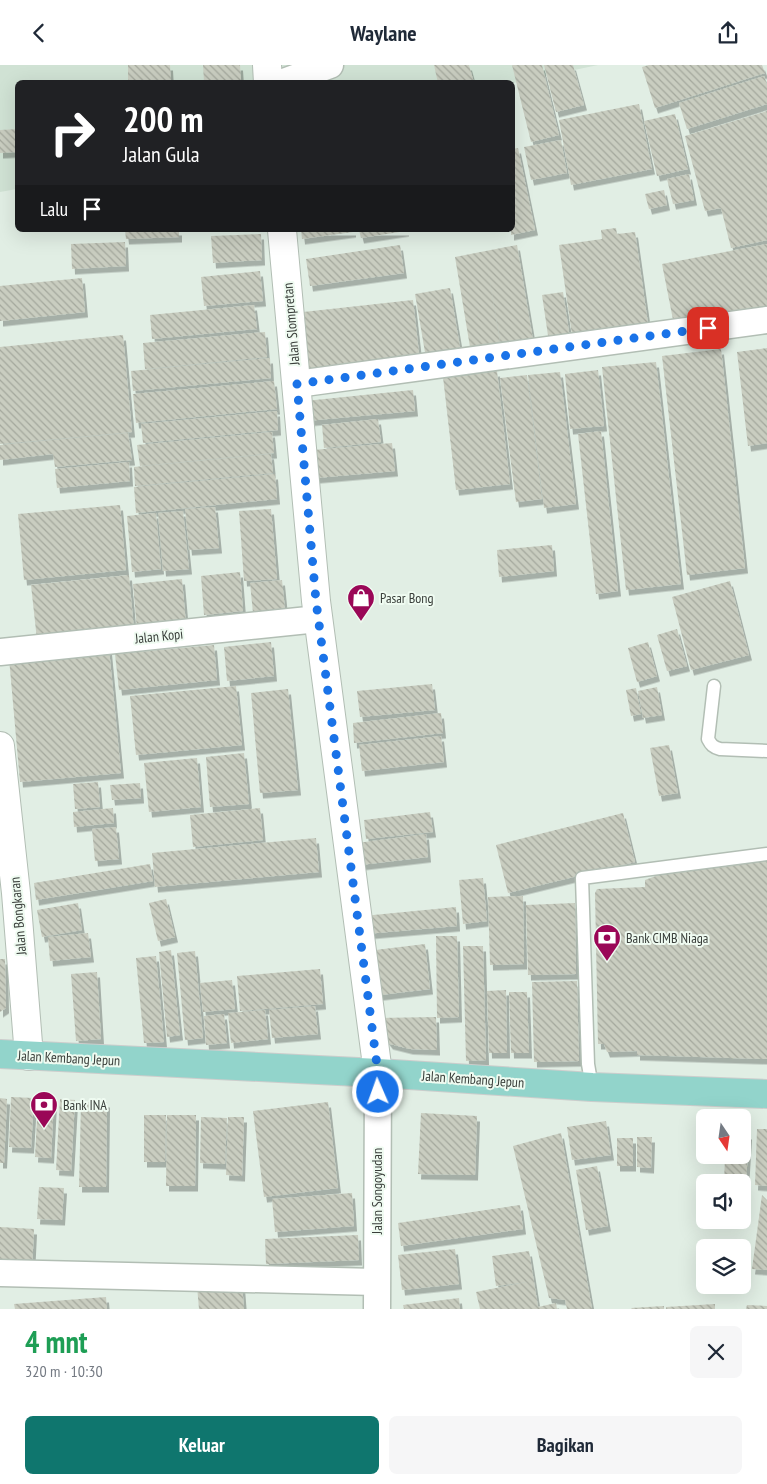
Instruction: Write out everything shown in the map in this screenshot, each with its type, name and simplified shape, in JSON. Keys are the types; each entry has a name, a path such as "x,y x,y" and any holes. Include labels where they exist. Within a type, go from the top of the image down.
{"main road":[{"name":"Jalan Kembang Jepun","path":"0,1054 378,1073 592,1087 767,1094"}],"street":[{"path":"267,65 268,80"},
{"path":"289,80 330,65"},
{"name":"Jalan Slompretan","path":"282,232 318,619 378,1073"},
{"path":"297,384 767,320"},
{"name":"Jalan Kopi","path":"0,652 318,619"},
{"name":"Jalan Bongkaran","path":"0,747 16,893 29,1056"},
{"name":"Jalan Songoyudan","path":"377,1309 378,1073"},
{"path":"0,1273 376,1282"}],"lane":[{"path":"714,686 708,739 711,744 720,749 767,751"},
{"path":"592,1087 588,1064 582,878 767,854"}],"shaded area":[{"path":"0,65 598,65 515,83 515,80 15,80 15,189 0,192"}],"building":[{"path":"128,65 170,65 171,80 128,80"},
{"path":"203,65 240,65 241,80 204,80"},
{"path":"434,65 469,65 473,80 437,80"},
{"path":"512,65 542,65 559,135 531,142"},
{"path":"544,65 573,65 584,105 556,112"},
{"path":"649,65 762,65 765,73 655,108 642,67"},
{"path":"764,76 767,84 767,104 687,129 679,103"},
{"path":"639,104 652,169 571,185 559,120"},
{"path":"767,111 767,240 731,248 721,208 705,211 685,136"},
{"path":"675,114 688,169 657,176 644,121"},
{"path":"15,129 15,152 0,153 0,130"},
{"path":"561,140 567,173 531,180 524,147"},
{"path":"515,148 518,148 535,230 511,235 511,232 515,232"},
{"path":"689,174 694,200 673,204 667,179"},
{"path":"664,190 667,205 649,209 645,194"},
{"path":"616,228 617,234 635,232 649,331 573,342 559,245 602,239 601,230"},
{"path":"125,232 179,232 179,237 126,239"},
{"path":"301,232 353,232 302,239"},
{"path":"360,232 400,232 361,238"},
{"path":"261,234 262,260 213,263 211,236"},
{"path":"125,242 126,266 72,269 71,244"},
{"path":"767,244 767,312 675,330 662,264"},
{"path":"400,245 404,273 310,286 306,259"},
{"path":"517,245 534,346 502,351 485,253 501,348 471,353 455,257"},
{"path":"260,271 263,301 204,306 201,277"},
{"path":"82,278 85,312 0,321 0,286"},
{"path":"450,288 462,359 427,364 415,294"},
{"path":"563,292 571,345 550,349 542,295"},
{"path":"413,300 420,362 301,375 294,313"},
{"path":"254,305 257,329 152,339 150,315"},
{"path":"265,332 267,357 145,369 143,343"},
{"path":"123,335 132,432 0,444 0,347"},
{"path":"767,348 767,443 748,446 737,352"},
{"path":"721,349 745,568 687,575 662,356"},
{"path":"270,358 271,378 133,391 131,371"},
{"path":"656,362 681,584 626,590 602,367"},
{"path":"598,370 604,426 570,429 565,374"},
{"path":"497,371 510,484 456,490 443,377"},
{"path":"560,372 576,504 544,508 528,375"},
{"path":"527,375 542,499 516,502 500,378"},
{"path":"274,381 277,409 136,423 133,394"},
{"path":"413,390 415,411 306,421 305,401"},
{"path":"277,411 278,430 143,443 141,424"},
{"path":"378,419 381,442 324,448 322,425"},
{"path":"601,431 618,591 596,594 578,434"},
{"path":"272,432 274,453 140,466 137,445"},
{"path":"128,433 132,460 55,467 53,454 0,460 0,445"},
{"path":"392,443 395,471 316,478 313,450"},
{"path":"271,454 273,473 135,486 134,467"},
{"path":"129,462 130,481 57,488 55,469"},
{"path":"275,474 277,499 136,513 134,487"},
{"path":"120,505 126,570 24,580 18,514"},
{"path":"215,507 219,548 189,550 185,509"},
{"path":"271,509 277,579 244,581 239,511"},
{"path":"183,511 189,569 163,571 158,513"},
{"path":"156,513 161,569 132,572 127,516"},
{"path":"552,545 554,571 499,577 497,550"},
{"path":"240,572 243,611 204,615 201,576"},
{"path":"129,575 134,631 37,640 31,585"},
{"path":"182,579 186,625 137,630 133,584"},
{"path":"282,580 286,620 254,623 250,583"},
{"path":"730,581 749,655 691,670 672,597"},
{"path":"677,629 687,666 667,671 657,635"},
{"path":"271,642 274,676 227,681 224,647"},
{"path":"648,642 657,676 637,682 628,648"},
{"path":"214,645 217,680 119,690 115,654"},
{"path":"109,649 121,773 20,782 9,658"},
{"path":"432,684 435,710 360,717 357,691"},
{"path":"236,686 242,745 136,755 130,696"},
{"path":"657,687 662,715 643,718 638,691"},
{"path":"636,688 641,714 631,716 626,690"},
{"path":"288,689 298,790 260,793 251,693"},
{"path":"441,713 443,733 354,743 353,723"},
{"path":"441,736 444,762 362,771 359,745"},
{"path":"669,745 678,793 659,796 650,748"},
{"path":"244,753 249,804 210,807 206,757"},
{"path":"197,758 201,807 149,812 144,763"},
{"path":"98,782 100,807 75,809 73,784"},
{"path":"140,783 141,798 112,800 110,785"},
{"path":"113,808 114,823 74,827 73,812"},
{"path":"260,808 263,840 193,847 190,815"},
{"path":"430,812 433,832 366,839 364,820"},
{"path":"623,813 635,862 508,893 496,845"},
{"path":"116,827 119,859 95,861 92,829"},
{"path":"426,834 428,857 360,865 357,843"},
{"path":"316,838 319,872 155,887 152,853"},
{"path":"767,858 767,1059 637,1055 637,1051 607,1052 604,1044 598,1044 595,893 597,889 645,887 645,880 661,874 674,866 754,863 754,859"},
{"path":"150,864 153,881 36,900 34,883"},
{"path":"483,878 487,921 463,924 459,880"},
{"path":"523,896 524,964 490,965 488,897"},
{"path":"166,899 175,937 158,941 149,903"},
{"path":"78,903 82,930 42,937 37,910"},
{"path":"575,903 576,974 528,975 526,905"},
{"path":"456,907 457,926 365,934 363,916"},
{"path":"88,933 91,957 50,961 48,937"},
{"path":"436,936 457,936 459,1017 437,1018"},
{"path":"425,944 430,989 372,996 367,951"},
{"path":"463,946 483,946 486,1060 466,1061"},
{"path":"171,950 180,1035 167,1037 159,952"},
{"path":"195,951 203,1038 185,1040 177,953"},
{"path":"156,956 164,1042 144,1043 136,958"},
{"path":"0,959 5,959 6,1008 0,1012"},
{"path":"320,969 323,1004 240,1011 237,976"},
{"path":"97,972 101,1039 76,1041 71,974"},
{"path":"232,980 235,1009 203,1012 200,983"},
{"path":"577,981 579,1061 534,1062 532,982"},
{"path":"506,990 507,1053 489,1053 487,991"},
{"path":"509,992 527,992 529,1053 511,1053"},
{"path":"315,1006 318,1034 272,1038 269,1010"},
{"path":"265,1010 268,1039 231,1043 228,1013"},
{"path":"224,1014 227,1043 206,1045 204,1016"},
{"path":"436,1017 437,1050 410,1049 390,1044 381,1032 377,1018"},
{"path":"11,1097 34,1098 31,1148 9,1147"},
{"path":"0,1098 7,1099 4,1163 0,1163"},
{"name":"Bank INA","path":"38,1099 54,1100 51,1158 35,1157"},
{"path":"60,1099 75,1100 71,1171 56,1170"},
{"path":"81,1102 107,1102 106,1187 79,1187"},
{"path":"328,1102 338,1188 264,1197 253,1111"},
{"path":"421,1113 477,1116 475,1175 418,1174"},
{"path":"144,1115 166,1115 165,1162 144,1162"},
{"path":"167,1115 196,1115 195,1186 166,1186"},
{"path":"201,1117 227,1118 225,1164 200,1163"},
{"path":"228,1117 244,1117 242,1176 226,1175"},
{"path":"606,1121 611,1155 572,1160 567,1127"},
{"path":"757,1129 767,1129 767,1186 755,1185"},
{"path":"561,1133 592,1309 567,1309 565,1300 549,1298 513,1146"},
{"path":"637,1137 652,1137 651,1168 637,1167"},
{"path":"617,1138 633,1138 633,1166 617,1166"},
{"path":"725,1164 747,1164 747,1174 724,1174"},
{"path":"597,1166 608,1226 586,1230 576,1170"},
{"path":"39,1187 64,1188 62,1220 37,1219"},
{"path":"352,1193 354,1226 275,1232 272,1199"},
{"path":"762,1195 767,1200 767,1270 752,1269"},
{"path":"520,1205 523,1229 401,1246 398,1223"},
{"path":"0,1227 34,1229 32,1269 0,1267"},
{"path":"358,1235 359,1260 266,1264 265,1239"},
{"path":"455,1249 459,1284 402,1290 398,1255"},
{"path":"529,1251 538,1307 556,1303 557,1309 480,1309 476,1292 527,1282 496,1286 492,1256"},
{"path":"242,1284 244,1309 199,1309 197,1286"},
{"path":"106,1297 107,1309 15,1309 14,1304"},
{"path":"459,1298 460,1309 404,1309 403,1305"},
{"path":"715,1304 715,1309 666,1309 666,1307"},
{"path":"747,1305 767,1306 767,1309 746,1309"},
{"path":"664,1306 664,1309 631,1308"}],"place":[{"name":"Pasar Bong","path":"361,622"},
{"name":"Bank CIMB Niaga","path":"607,962"},
{"name":"Bank INA","path":"44,1129"}],"route":[{"path":"378,1092 378,1073 316,601 297,384 708,328"}]}
